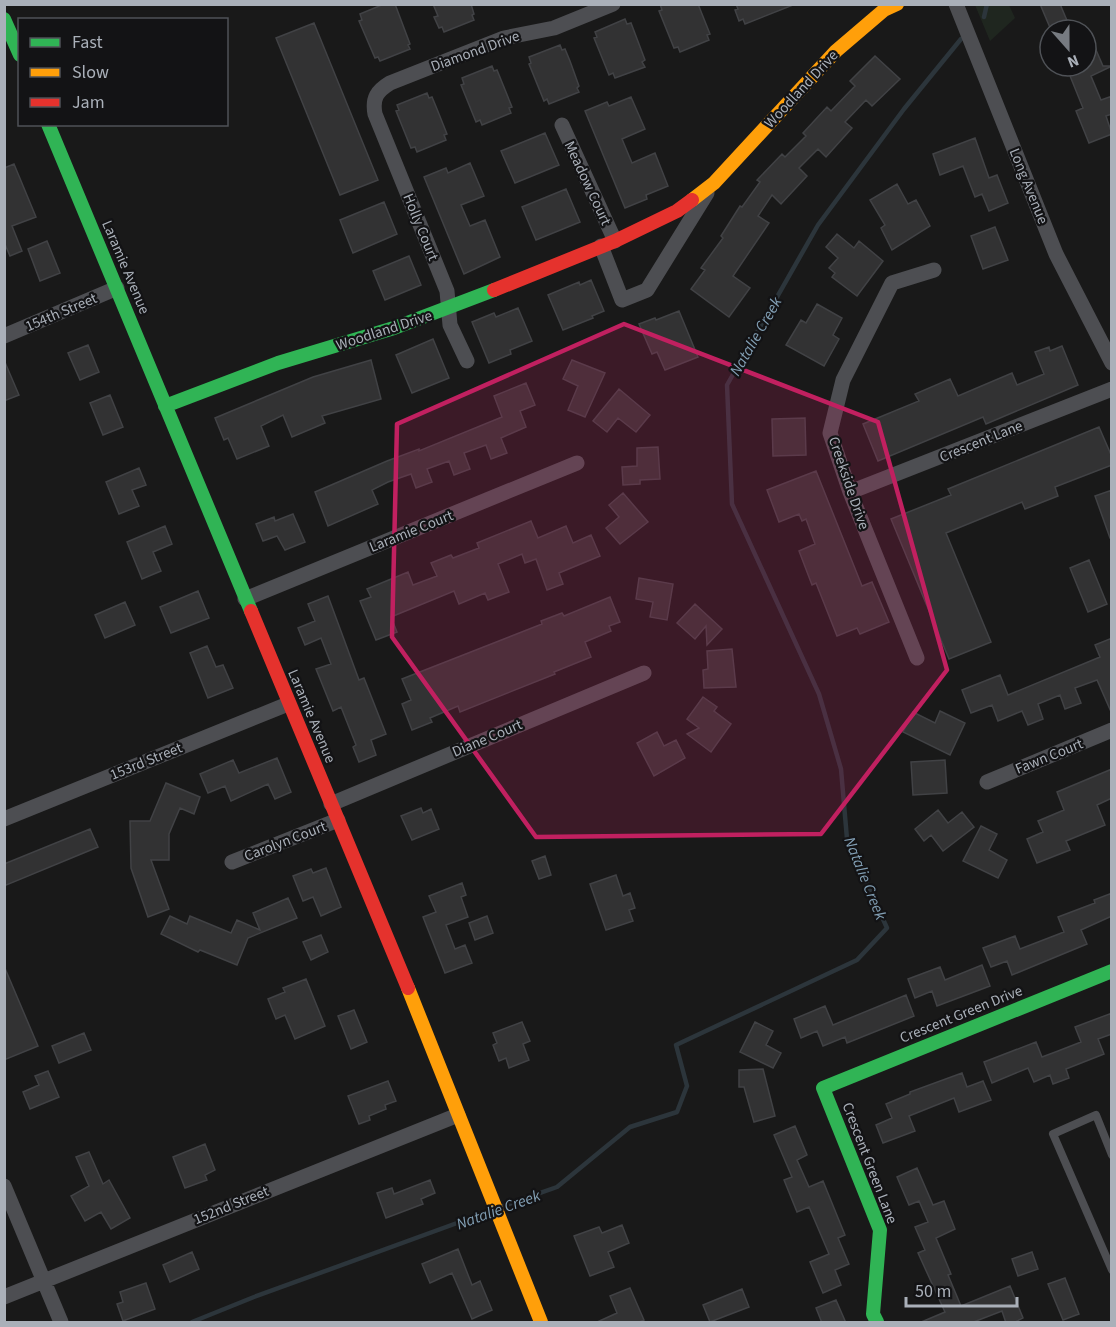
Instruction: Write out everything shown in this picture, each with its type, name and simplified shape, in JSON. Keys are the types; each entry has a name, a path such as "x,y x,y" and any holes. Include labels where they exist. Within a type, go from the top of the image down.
{"street":[{"name":"Diamond Drive","path":"376,94 390,83 504,38 554,28 612,4"},
{"name":"Woodland Drive","path":"165,406 278,363 448,309 608,243 677,211 714,183 836,51 884,10 897,4"},
{"name":"Long Avenue","path":"956,4 1056,254 1112,363"},
{"path":"4,19 18,50"},
{"name":"Holly Court","path":"376,94 373,104 375,114 447,291 450,325 466,361"},
{"name":"Meadow Court","path":"562,125 608,243"},
{"name":"Laramie Avenue","path":"49,126 338,820 541,1323"},
{"name":"Woodland Drive","path":"608,243 622,300 647,290 714,183"},
{"name":"Creekside Drive","path":"917,658 850,492 830,433 843,380 892,283 934,270"},
{"name":"154th Street","path":"4,336 117,288"},
{"name":"Crescent Lane","path":"850,492 1112,389"},
{"name":"Laramie Court","path":"245,599 577,463"},
{"name":"Diane Court","path":"331,804 644,673"},
{"name":"153rd Street","path":"4,819 288,704"},
{"name":"Fawn Court","path":"987,782 1112,730"},
{"name":"Carolyn Court","path":"232,862 338,820"},
{"name":"Crescent Green Drive","path":"823,1088 1112,971"},
{"name":"Crescent Green Lane","path":"823,1088 880,1230 873,1314 877,1323"},
{"name":"152nd Street","path":"4,1297 458,1115"},
{"path":"4,1186 61,1323"}],"lane":[{"path":"1112,1155 1096,1115 1053,1134 1112,1270"}],"highlighted area":[{"path":"624,324 878,422 947,670 821,834 536,837 392,637 397,424"}],"shaded area":[{"path":"975,5 1009,5 1015,18 990,41"}],"building":[{"path":"384,4 395,4 410,49 380,61 378,57 375,58 359,21 362,20 360,14"},
{"path":"433,4 471,4 474,20 444,32 442,27 439,28 434,17 438,16"},
{"path":"660,4 698,4 710,34 707,35 709,40 680,52 678,47 674,48 659,11 662,10"},
{"path":"736,4 793,5 745,24 743,19 739,21 735,10 738,9"},
{"path":"1040,4 1060,4 1066,18 1046,18"},
{"path":"625,19 627,24 631,23 645,60 642,62 645,67 615,78 613,73 609,75 594,38 597,37 595,32"},
{"path":"314,23 378,180 340,195 276,38"},
{"path":"560,45 562,50 565,49 570,61 579,92 549,104 547,99 544,101 529,64 531,63 529,57"},
{"path":"1098,55 1103,66 1112,66 1098,73"},
{"path":"875,56 900,79 872,106 866,100 845,122 852,128 826,157 818,149 799,168 807,176 781,204 772,195 758,216 769,223 733,276 750,288 729,317 691,289 705,270 701,268 723,238 721,236 740,206 742,207 760,182 757,180 782,154 785,157 806,136 803,133 827,107 831,111 855,86 850,81"},
{"path":"492,66 494,71 497,70 512,107 509,108 511,113 482,125 480,120 476,122 461,85 464,84 462,78"},
{"path":"1071,78 1092,78 1101,100 1112,96 1112,114 1106,116 1112,134 1089,143 1076,111 1083,108"},
{"path":"427,93 429,98 432,97 437,109 447,134 444,135 446,140 417,152 415,147 411,148 396,111 399,110 397,105"},
{"path":"631,97 645,129 622,139 632,163 655,153 668,186 646,195 647,199 625,208 585,111 607,102 609,106"},
{"path":"545,133 559,165 515,183 501,151"},
{"path":"975,138 989,178 997,175 1008,203 989,211 982,194 975,197 963,166 940,175 933,154"},
{"path":"470,163 484,196 461,205 470,226 485,220 500,257 464,274 424,177 446,168 448,173"},
{"path":"14,164 36,217 12,226 22,251 10,256 4,242 4,168"},
{"path":"897,184 908,204 916,200 930,226 892,250 881,228 885,225 870,200"},
{"path":"566,189 580,222 536,240 522,207"},
{"path":"384,202 397,234 353,253 340,220"},
{"path":"995,227 1008,260 983,269 971,236"},
{"path":"837,234 854,248 859,241 883,261 857,296 832,277 835,273 829,268 838,258 826,247"},
{"path":"47,241 60,273 40,281 28,249"},
{"path":"409,256 421,285 385,300 373,271"},
{"path":"591,280 604,311 563,330 548,295 579,282 580,285"},
{"path":"817,304 842,318 833,335 839,339 824,366 786,345 801,320 806,323"},
{"path":"518,308 532,341 510,350 511,354 489,363 472,322 494,313 496,317"},
{"path":"679,311 698,357 665,370 657,352 652,354 639,324"},
{"path":"433,339 449,378 412,393 396,355"},
{"path":"88,345 99,372 80,380 68,353"},
{"path":"1062,346 1078,385 986,424 983,417 878,461 863,424 919,401 915,394 950,379 958,396 1012,373 1017,385 1044,374 1035,352 1049,347 1050,351"},
{"path":"4,360 19,395 4,401"},
{"path":"371,360 381,399 322,416 325,423 292,437 283,415 261,426 269,446 237,459 228,438 224,440 215,418 313,377"},
{"path":"572,360 605,373 585,417 568,410 578,386 563,379"},
{"path":"526,383 535,405 520,411 526,427 501,438 507,453 491,459 486,445 464,453 470,469 454,475 449,461 427,469 432,482 416,488 411,474 388,482 372,490 378,504 328,526 315,492 387,461 419,449 419,451 502,417 494,396"},
{"path":"619,389 650,415 636,432 618,418 607,432 593,421"},
{"path":"110,395 123,427 103,435 90,403"},
{"path":"805,418 806,455 773,456 772,419"},
{"path":"1099,427 1112,457 1112,465 1055,487 1058,496 1025,509 1022,502 946,533 991,642 949,659 891,519 951,495 948,489"},
{"path":"658,447 660,479 640,480 640,484 623,485 622,467 637,466 637,448"},
{"path":"139,468 146,485 132,490 139,506 119,514 106,482"},
{"path":"816,471 862,586 872,582 889,622 860,634 857,628 837,636 816,583 812,585 799,551 815,544 806,519 802,521 799,514 779,522 767,490"},
{"path":"1112,490 1112,538 1110,538 1095,496"},
{"path":"623,493 648,522 620,544 606,528 619,517 609,505"},
{"path":"293,514 305,542 285,550 277,536 263,541 256,524 274,517 275,521"},
{"path":"531,521 538,538 566,526 573,543 591,535 600,556 559,573 563,584 547,590 536,559 525,563 522,554 498,564 509,592 488,600 485,593 459,604 454,591 391,617 397,632 376,640 360,601 371,597 367,589 408,572 413,585 437,576 431,563 479,548 477,543"},
{"path":"165,526 172,544 153,552 161,571 142,579 127,542"},
{"path":"1089,560 1107,604 1088,612 1070,568"},
{"path":"639,578 673,584 667,620 650,617 653,602 636,599"},
{"path":"198,591 209,618 171,633 160,607"},
{"path":"328,596 359,680 364,678 386,734 371,740 376,755 359,762 353,747 356,745 341,707 333,711 316,669 331,664 321,638 305,645 298,628 315,621 308,604"},
{"path":"610,597 620,622 609,626 611,631 585,642 591,657 460,712 458,706 430,718 432,722 412,730 402,704 411,700 402,679 542,624 541,621 562,613 564,616"},
{"path":"125,602 135,625 105,638 95,615"},
{"path":"695,604 722,629 707,645 706,626 695,639 677,623"},
{"path":"1112,638 1112,714 1097,680 1075,688 1081,703 1065,709 1060,695 1038,704 1043,719 1028,725 1022,711 998,721 992,705 971,713 962,690 1000,675 1008,695 1100,657 1095,645"},
{"path":"207,646 216,667 223,665 233,688 208,698 190,653"},
{"path":"732,649 736,687 704,688 703,670 708,669 707,651"},
{"path":"703,697 717,707 714,711 731,724 711,752 687,734 699,728 687,719"},
{"path":"940,711 965,723 950,755 903,732 913,712 935,723"},
{"path":"657,732 664,746 676,740 685,758 654,776 637,743"},
{"path":"277,758 291,792 275,799 268,784 231,801 225,786 208,793 200,774 233,760 239,773"},
{"path":"945,760 947,793 913,795 911,762"},
{"path":"1112,769 1112,798 1097,805 1105,825 1066,841 1070,850 1037,863 1027,839 1043,832 1038,821 1064,810 1057,792"},
{"path":"166,783 200,797 194,814 180,808 169,834 169,860 151,860 169,909 148,917 131,868 130,821 150,821"},
{"path":"421,808 423,813 431,809 439,829 412,840 401,816"},
{"path":"938,810 948,823 962,812 974,827 943,851 931,835 924,841 915,829"},
{"path":"981,826 997,834 989,850 1007,860 998,878 963,861"},
{"path":"90,829 98,847 4,886 4,864"},
{"path":"545,856 551,875 539,879 532,861"},
{"path":"326,868 341,907 321,916 313,897 303,901 293,876 311,869 313,873"},
{"path":"616,875 623,896 630,893 635,908 629,910 633,921 606,930 590,884"},
{"path":"462,883 466,895 461,897 468,917 446,925 455,949 465,945 472,963 445,973 423,917 436,912 429,896"},
{"path":"1112,893 1112,916 1081,930 1087,944 1012,975 1007,961 991,967 983,948 1015,936 1020,949 1064,932 1058,917 1095,903 1094,900"},
{"path":"288,898 297,918 248,938 237,965 200,950 198,952 161,934 170,916 187,924 190,916 231,933 237,920 260,930 253,913"},
{"path":"487,916 493,933 475,940 469,923"},
{"path":"321,935 328,952 311,960 303,942"},
{"path":"982,965 990,986 937,1006 932,991 915,998 908,979 940,967 945,980"},
{"path":"4,966 38,1046 4,1060"},
{"path":"306,979 325,1026 295,1039 285,1015 276,1019 268,999 285,992 283,988"},
{"path":"906,995 914,1016 847,1043 845,1037 823,1046 817,1031 801,1038 794,1019 825,1006 833,1025"},
{"path":"354,1010 367,1042 351,1049 338,1016"},
{"path":"1112,1013 1112,1034 1098,1039 1104,1054 1066,1069 1069,1078 1053,1084 1050,1075 1034,1082 1028,1068 992,1083 984,1062 1036,1042 1042,1057 1058,1051 1081,1042 1075,1027"},
{"path":"522,1022 530,1041 523,1044 529,1060 509,1068 506,1058 499,1061 493,1045 497,1043 493,1033"},
{"path":"755,1022 773,1031 766,1045 781,1053 773,1068 740,1052"},
{"path":"84,1033 91,1050 59,1063 52,1046"},
{"path":"763,1069 775,1116 754,1122 744,1087 739,1087 739,1070"},
{"path":"48,1071 59,1097 30,1109 23,1092 39,1085 35,1076"},
{"path":"962,1073 967,1087 983,1081 991,1100 959,1112 954,1098 909,1116 915,1131 883,1143 876,1125 892,1118 886,1104 910,1092"},
{"path":"388,1081 396,1101 385,1105 386,1109 369,1116 370,1120 359,1124 348,1096"},
{"path":"795,1126 807,1155 797,1160 809,1187 823,1181 845,1235 838,1238 849,1264 835,1270 841,1285 823,1293 810,1262 829,1254 809,1207 797,1212 784,1180 792,1177 774,1135"},
{"path":"205,1144 215,1170 205,1175 207,1180 185,1188 173,1157"},
{"path":"89,1152 103,1184 109,1180 130,1218 111,1229 101,1212 85,1221 71,1196 89,1186 76,1157"},
{"path":"917,1168 933,1205 944,1201 955,1229 936,1238 961,1306 1010,1286 1023,1318 1013,1323 1006,1323 1002,1311 971,1323 919,1323 945,1312 918,1253 925,1250 915,1227 928,1222 919,1201 909,1205 897,1177"},
{"path":"430,1180 435,1193 421,1199 423,1204 386,1218 377,1193 392,1188 394,1194"},
{"path":"622,1225 629,1243 608,1252 614,1267 590,1276 574,1236 599,1227 602,1233"},
{"path":"458,1249 472,1285 480,1281 492,1310 472,1319 452,1273 430,1283 422,1264"},
{"path":"192,1252 199,1269 170,1282 163,1265"},
{"path":"1032,1252 1038,1269 1018,1276 1012,1259"},
{"path":"1065,1278 1079,1314 1063,1320 1048,1284"},
{"path":"146,1283 155,1309 123,1321 117,1304 123,1302 120,1292"},
{"path":"630,1288 644,1320 637,1323 595,1323 617,1313 610,1296"},
{"path":"742,1289 749,1307 710,1322 703,1305"},
{"path":"836,1300 846,1323 822,1323 816,1308"}],"waterway":[{"name":"Natalie Creek","path":"984,17 987,4"},
{"name":"Natalie Creek","path":"503,1206 557,1187 630,1127 677,1112 687,1086 676,1045 857,960 887,928 847,839 841,769 819,694 732,504 727,385 818,225 904,109 961,39"},
{"name":"Natalie Creek","path":"192,1322 490,1211"}],"traffic: fast":[{"path":"4,19 18,50"},
{"path":"49,126 251,611"},
{"path":"165,406 278,363 394,328 494,290"},
{"path":"877,1322 873,1314 880,1230 823,1088 1112,971"}],"traffic: slow":[{"path":"692,200 714,183 836,51 884,10 897,4"},
{"path":"408,988 541,1322"}],"traffic: jam":[{"path":"494,290 615,241 677,211 692,200"},
{"path":"251,611 408,988"}]}
